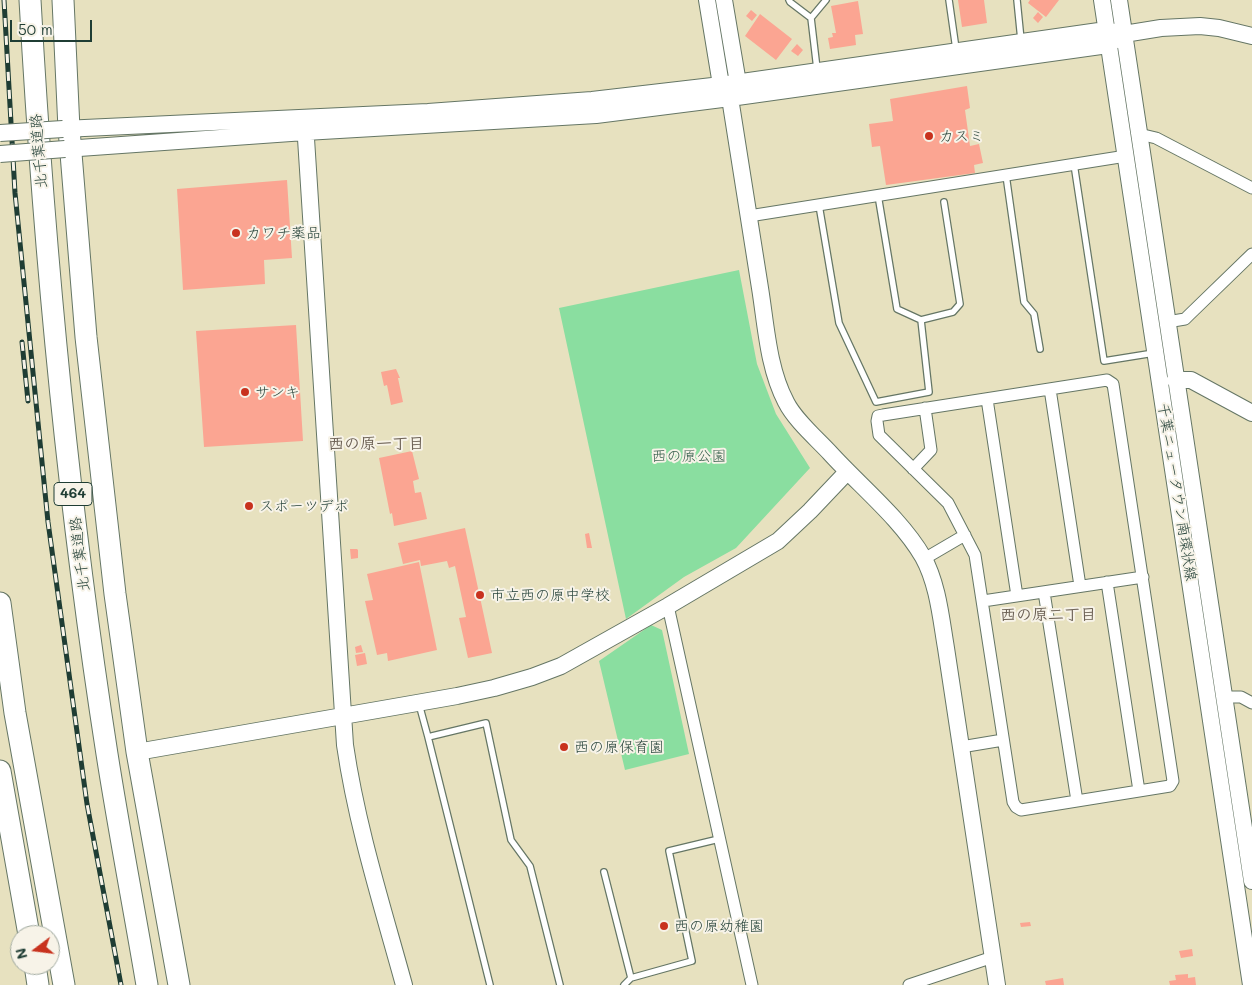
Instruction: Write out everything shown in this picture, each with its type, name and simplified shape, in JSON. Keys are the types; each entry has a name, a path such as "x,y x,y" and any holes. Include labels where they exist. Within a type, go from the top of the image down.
{"highway":[{"name":"北千葉道路","path":"30,0 36,108 54,338 85,598 107,754 147,985"},
{"name":"北千葉道路","path":"63,0 67,139 115,594 137,752 179,985"},
{"path":"0,603 15,713 64,985"},
{"path":"0,771 27,925"}],"street":[{"path":"707,0 749,216 768,341 779,386 786,403 795,415 900,526 924,559 932,583 940,614 997,985"},
{"path":"724,0 738,83"},
{"name":"千葉ニュータウン南環状線","path":"1102,0 1251,985"},
{"name":"千葉ニュータウン南環状線","path":"1119,0 1252,880"},
{"path":"0,133 67,139 305,125 596,114 726,92 1161,28 1200,26 1220,28 1252,36"},
{"path":"726,92 738,83 817,71 1022,42 1107,37"},
{"path":"305,125 342,716 354,803 404,985"},
{"path":"1139,134 1156,138 1252,188"},
{"path":"0,154 67,139"},
{"path":"749,216 1126,156"},
{"path":"1167,322 1185,319 1252,254"},
{"path":"1106,380 1113,384 1173,781 1170,786 1021,810 1013,802 975,555 948,503 879,435 877,421 878,416 987,399 1106,380"},
{"path":"1175,380 1191,380 1252,413"},
{"path":"1050,389 1080,586"},
{"path":"987,399 1017,596"},
{"path":"913,469 931,450 925,408"},
{"path":"137,752 419,703 494,688 554,669 589,652 778,541 847,472"},
{"path":"924,559 965,535"},
{"path":"983,601 1143,577"},
{"path":"1107,582 1139,791"},
{"path":"1044,592 1077,801"},
{"path":"668,606 752,985"},
{"path":"1224,697 1241,696 1252,702"},
{"path":"961,747 1004,740"},
{"path":"909,985 993,956"}],"lane":[{"path":"789,0 811,18 817,71"},
{"path":"811,18 826,0"},
{"path":"949,0 956,51"},
{"path":"1017,0 1022,42"},
{"path":"1074,164 1104,361 1156,352"},
{"path":"1006,175 1024,302 1034,314 1040,349"},
{"path":"878,195 897,309 921,320 953,312 960,304 944,202"},
{"path":"820,205 839,323 876,402 929,392 921,320"},
{"path":"419,703 490,985"},
{"path":"428,736 486,723 511,840 530,866 560,985"},
{"path":"624,985 631,978 692,961 669,851 719,838"},
{"path":"604,872 631,978"}],"green space":[{"name":"西の原公園","path":"739,270 757,364 776,414 810,468 736,548 684,577 626,619 559,308"},
{"path":"651,625 662,630 689,754 625,770 599,661"}],"building":[{"path":"958,0 984,0 987,23 962,27"},
{"path":"1030,0 1059,0 1046,17 1028,3"},
{"path":"858,1 863,34 855,35 856,45 830,49 828,38 833,37 832,33 836,33 831,6"},
{"path":"751,10 757,15 752,21 746,16"},
{"path":"1038,12 1043,17 1038,23 1033,18"},
{"path":"760,14 792,39 776,60 745,36"},
{"path":"797,44 803,50 798,56 791,51"},
{"path":"967,86 970,108 965,110 970,146 979,144 983,163 974,165 975,173 886,185 880,146 872,147 869,124 893,121 890,99"},
{"path":"287,180 292,258 264,260 265,284 183,290 177,189"},
{"path":"296,325 303,441 204,447 196,331"},
{"path":"396,369 400,378 398,378 403,402 391,405 387,385 384,386 381,372"},
{"path":"412,451 419,479 413,481 415,493 421,492 427,519 394,526 379,458"},
{"path":"465,528 492,653 468,658 459,618 466,617 455,566 449,568 447,561 421,566 420,560 403,564 398,543"},
{"path":"589,533 592,548 587,548 585,534"},
{"path":"350,549 358,550 358,558 351,559"},
{"path":"419,562 437,650 388,661 387,653 377,655 365,601 373,600 367,574"},
{"path":"361,645 363,652 356,653 355,647"},
{"path":"365,653 367,664 357,666 355,655"},
{"path":"1030,922 1031,926 1021,927 1020,923"},
{"path":"1192,949 1193,956 1181,958 1179,951"},
{"path":"1188,974 1188,978 1195,977 1196,985 1170,985 1169,981 1176,980 1175,975"},
{"path":"1063,978 1064,985 1046,985 1045,981"}],"railway":[{"path":"4,0 15,193 48,522 87,804 121,985"},
{"path":"22,342 28,401"}],"place":[{"name":"カスミ","path":"929,136"},
{"name":"カワチ薬品","path":"236,233"},
{"name":"サンキ","path":"245,392"},
{"name":"スポーツデポ","path":"249,506"},
{"name":"市立西の原中学校","path":"480,595"},
{"name":"西の原保育園","path":"564,747"},
{"name":"西の原幼稚園","path":"664,926"}],"district":[{"name":"西の原一丁目","path":"376,444"},
{"name":"西の原二丁目","path":"1048,615"}]}
